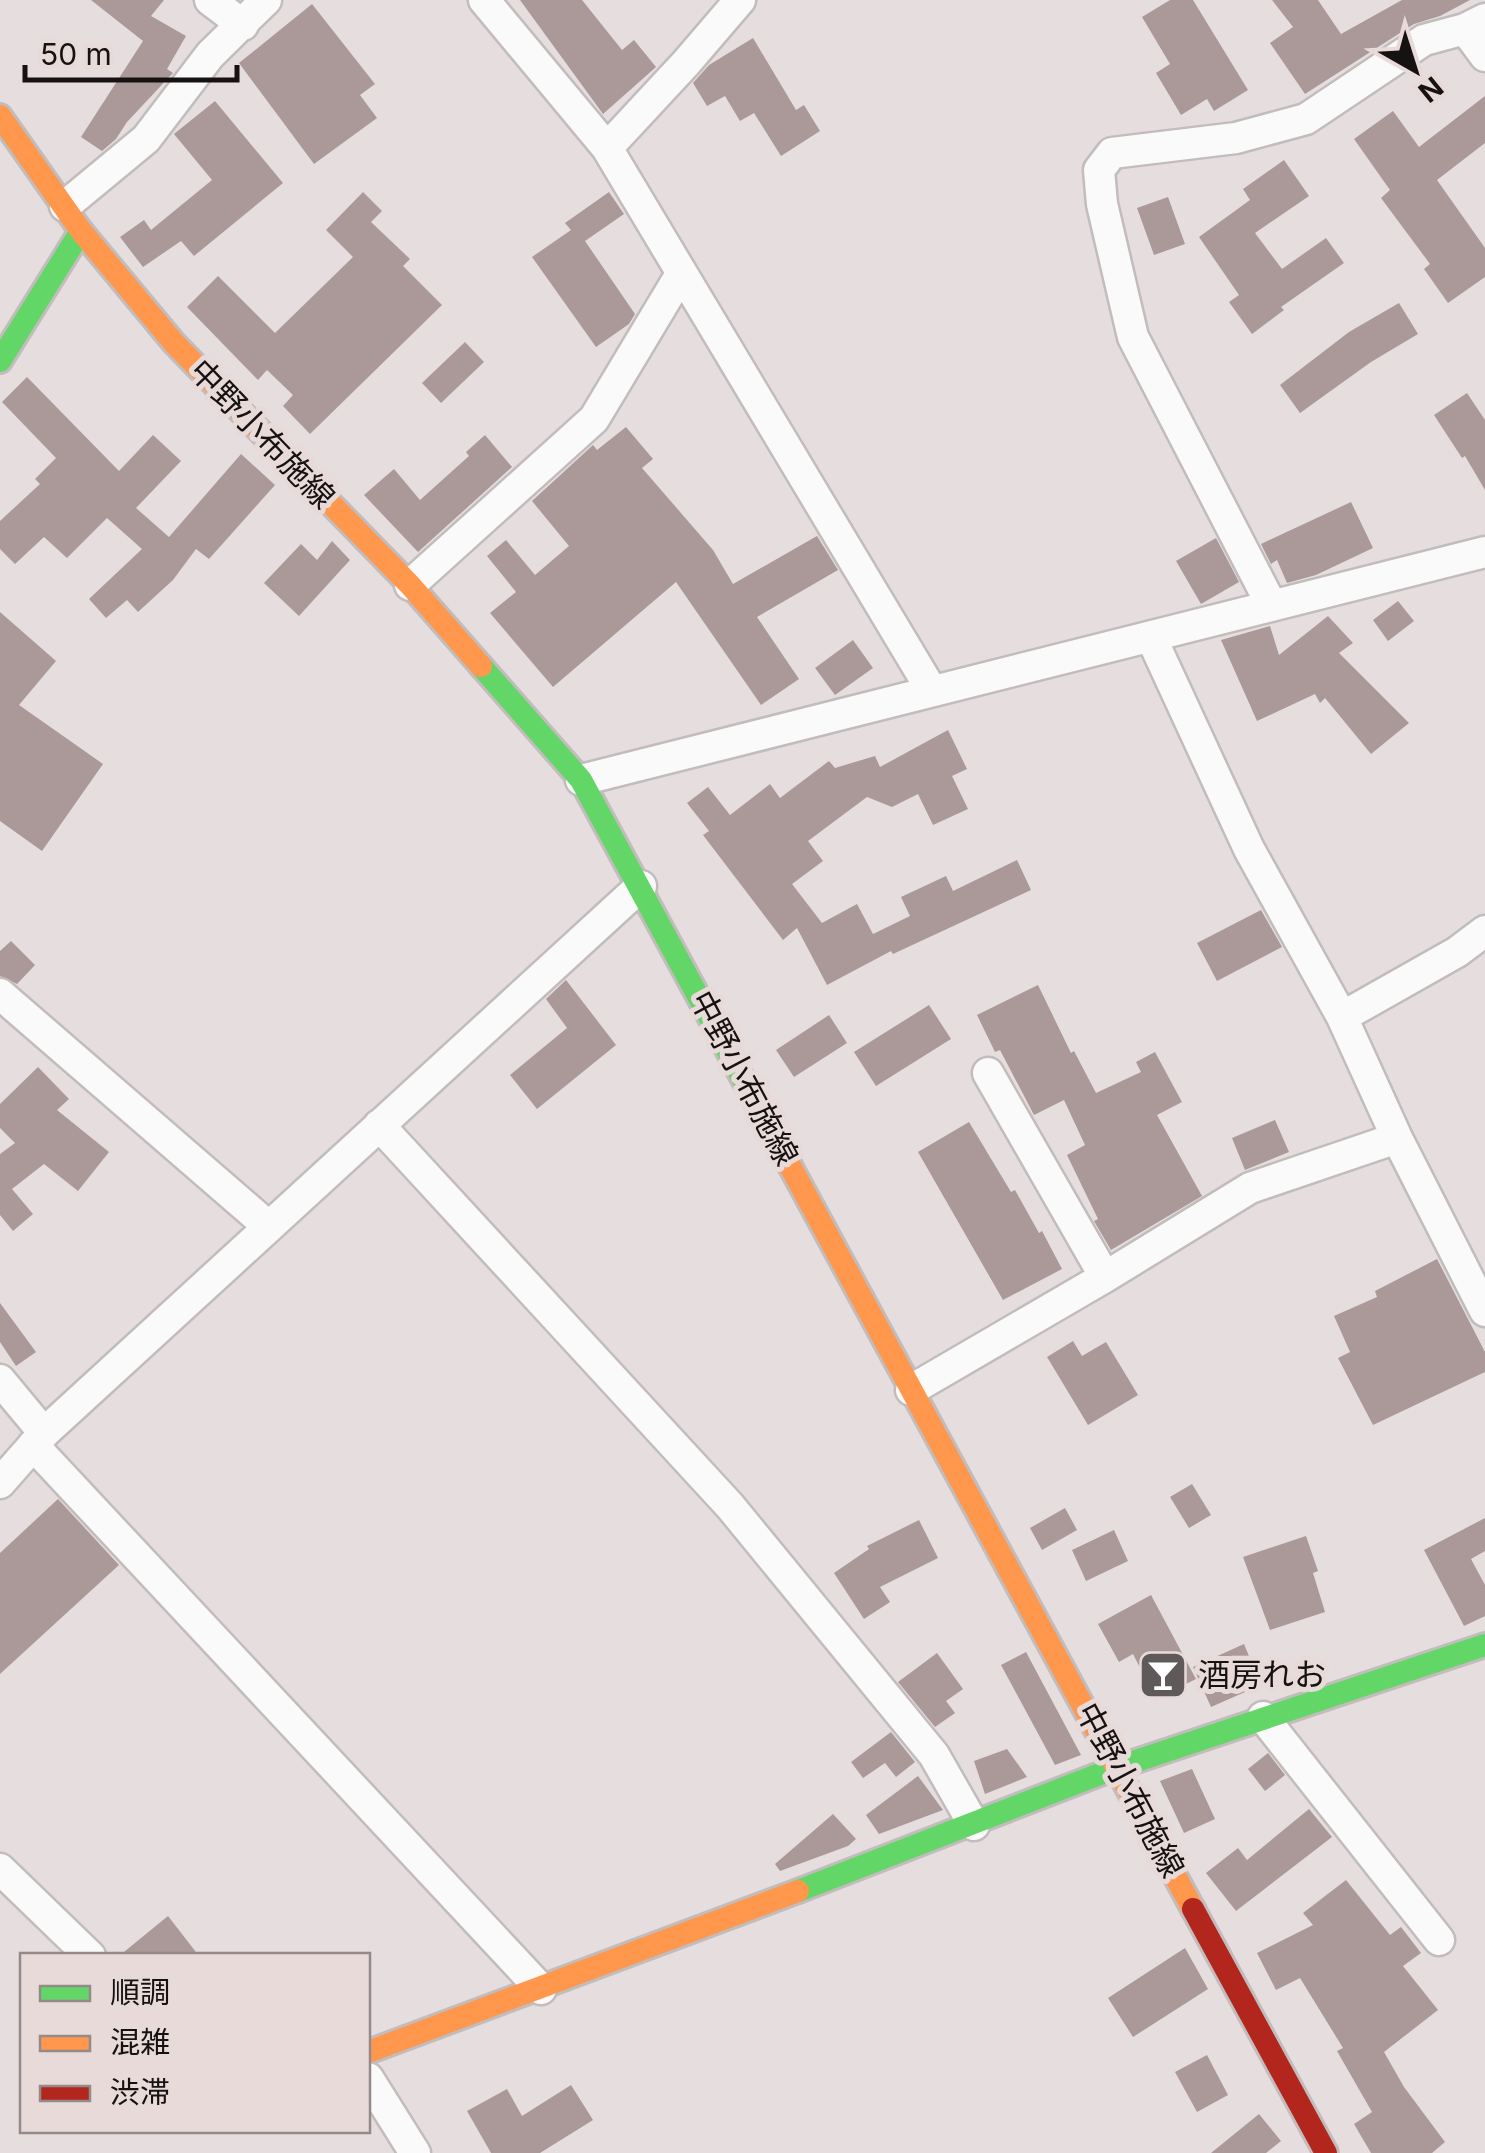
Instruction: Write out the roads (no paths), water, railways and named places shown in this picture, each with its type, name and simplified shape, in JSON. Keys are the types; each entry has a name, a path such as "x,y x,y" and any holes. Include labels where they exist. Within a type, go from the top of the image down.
{"main road":[{"name":"中野小布施線","path":"0,116 73,218 174,343 410,585 580,780 1118,1767 1316,2149"},
{"path":"0,361 73,218"},
{"path":"370,2051 974,1826 1118,1767 1485,1645"}],"street":[{"path":"210,0 243,25"},
{"path":"73,218 146,139 210,55 266,0"},
{"path":"484,0 607,148 932,692"},
{"path":"607,148 740,0"},
{"path":"1272,606 1132,337 1102,204 1099,170 1112,153 1236,138 1306,119 1424,40 1475,24 1485,56"},
{"path":"410,585 594,419 681,274"},
{"path":"580,780 1485,552"},
{"path":"1151,636 1249,849 1342,1017 1397,1138 1485,1311"},
{"path":"0,1483 39,1439 641,886"},
{"path":"1342,1017 1457,952 1485,931"},
{"path":"0,994 268,1226"},
{"path":"988,1074 1105,1277"},
{"path":"380,1124 730,1506 934,1755 974,1826"},
{"path":"911,1390 1250,1188 1397,1138"},
{"path":"0,1380 39,1439 541,1988"},
{"path":"1263,1716 1439,1940"},
{"path":"0,1869 87,1953"},
{"path":"370,2081 415,2153"}],"place":[{"name":"酒房れお","path":"1163,1675"}]}
